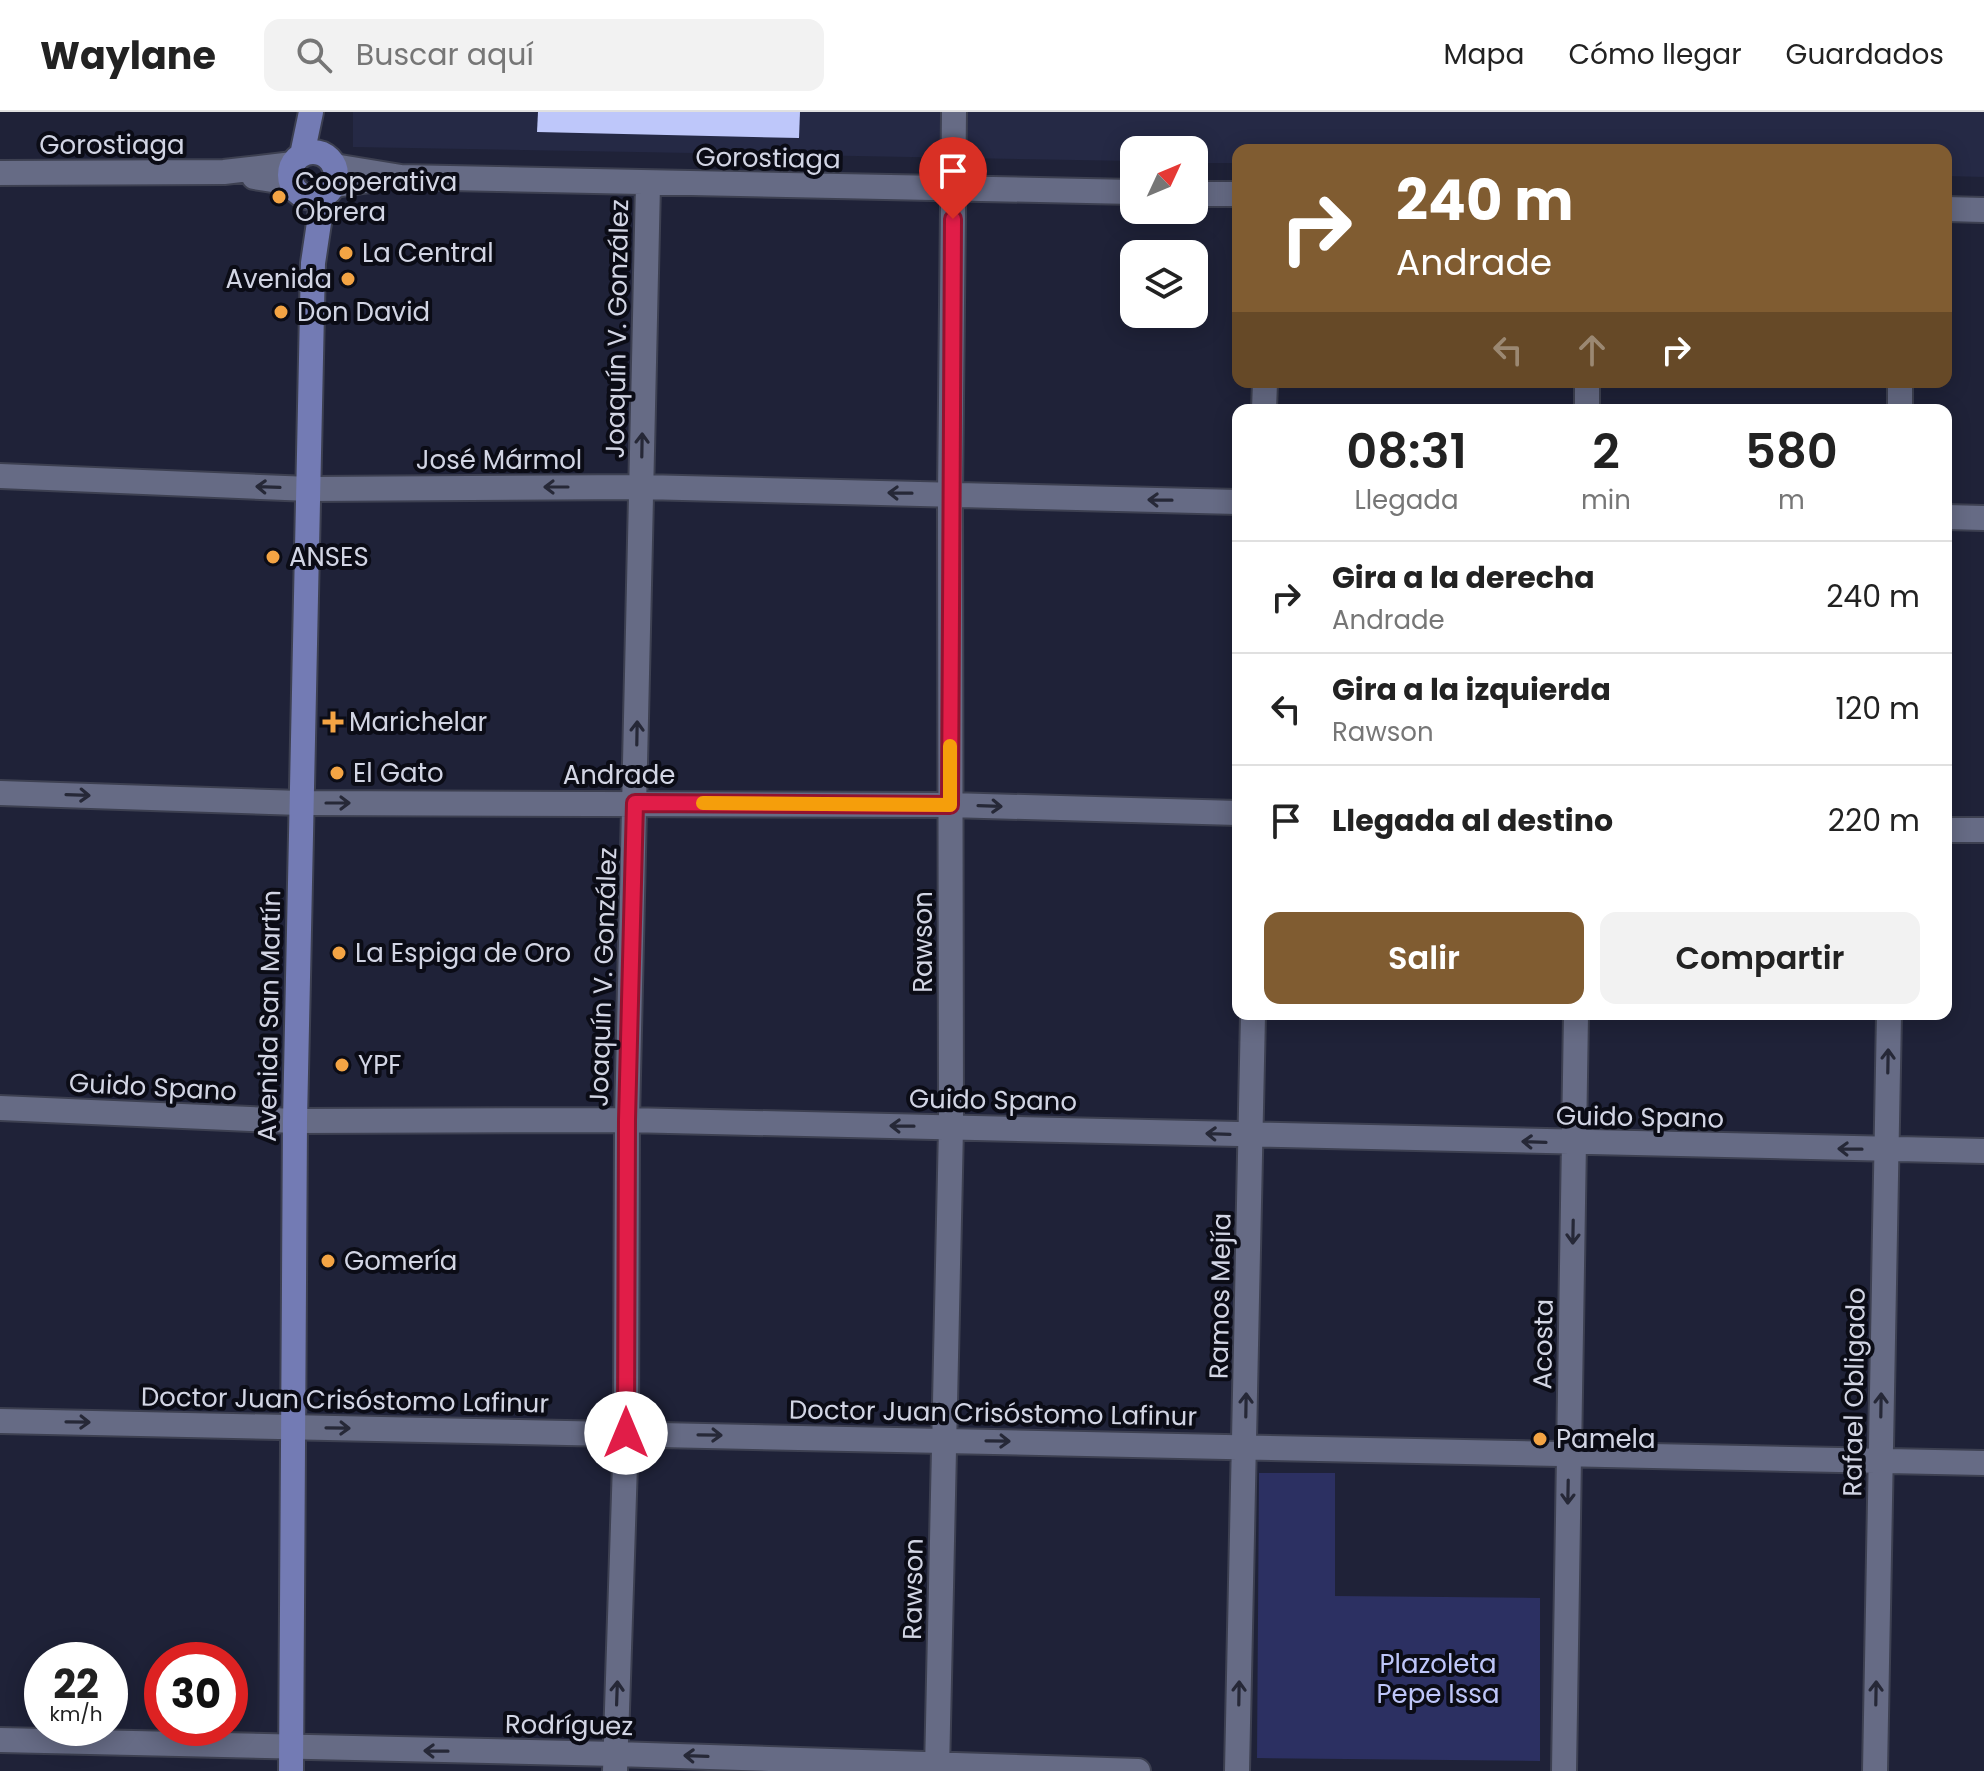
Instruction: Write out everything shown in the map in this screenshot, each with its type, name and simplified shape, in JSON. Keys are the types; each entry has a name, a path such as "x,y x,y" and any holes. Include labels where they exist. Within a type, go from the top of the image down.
{"main road":[{"name":"Avenida San Martín","path":"292,1760 291,1427 301,803 310,489 313,263 311,112"},
{"name":"Avenida San Martín","path":"313,175 318,112"}],"street":[{"name":"Rawson","path":"937,1767 951,1127 950,495 954,112"},
{"name":"Gorostiaga","path":"0,173 224,172 648,184 1120,192"},
{"name":"Joaquín V. González","path":"615,1762 626,1433 627,1120 648,184"},
{"path":"1208,194 1232,194"},
{"path":"1952,209 1984,210"},
{"name":"José Mármol","path":"0,476 310,489 642,487 1232,502"},
{"path":"1952,517 1984,518"},
{"name":"Andrade","path":"0,793 301,803 950,805 1232,813"},
{"path":"1952,830 1984,830"},
{"name":"Ramos Mejía","path":"1237,1771 1253,1020"},
{"name":"Acosta","path":"1564,1771 1576,1020"},
{"name":"Rafael Obligado","path":"1875,1771 1889,1020"},
{"name":"Guido Spano","path":"0,1108 295,1121 627,1120 1984,1151"},
{"name":"Doctor Juan Crisóstomo Lafinur","path":"0,1421 1984,1463"},
{"name":"Rodríguez","path":"0,1740 292,1760 1138,1771"}],"shaded area":[{"path":"353,112 1984,112 1984,177 1952,176 1952,144 1232,144 1232,163 1208,163 1208,136 1120,136 1120,161 353,147"}],"green space":[{"name":"Plazoleta Pepe Issa","path":"1259,1473 1335,1473 1335,1596 1540,1598 1540,1761 1257,1758"}],"building":[{"path":"538,112 800,112 799,138 537,132"}],"slow traffic":[{"path":"703,803 950,805 950,746"}],"place":[{"name":"Cooperativa Obrera","path":"279,197"},
{"name":"La Central","path":"346,253"},
{"name":"Avenida","path":"348,279"},
{"name":"Don David","path":"281,312"},
{"name":"ANSES","path":"273,557"},
{"name":"Marichelar","path":"333,722"},
{"name":"El Gato","path":"337,773"},
{"name":"La Espiga de Oro","path":"339,953"},
{"name":"YPF","path":"342,1065"},
{"name":"Gomería","path":"328,1261"},
{"name":"Pamela","path":"1540,1439"}],"route":[{"path":"626,1433 627,1120 635,803 950,805 953,219"}]}
